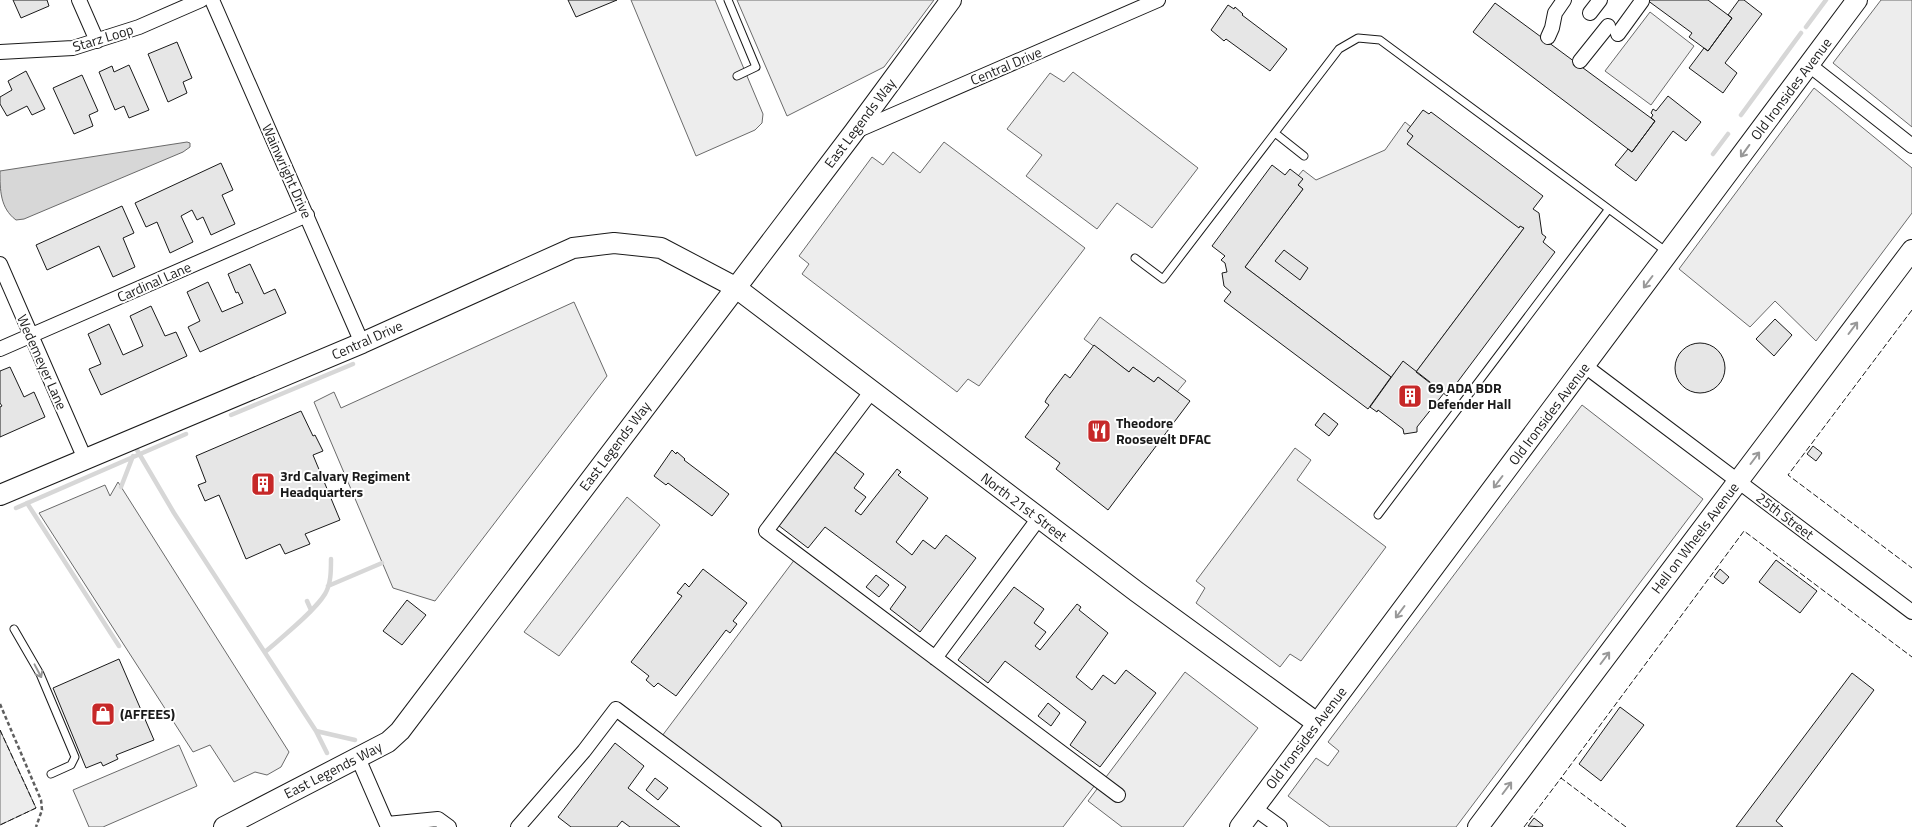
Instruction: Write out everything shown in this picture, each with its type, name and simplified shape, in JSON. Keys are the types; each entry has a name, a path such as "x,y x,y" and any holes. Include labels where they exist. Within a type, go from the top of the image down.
{"street":[{"path":"80,0 97,41"},
{"name":"Starz Loop","path":"0,52 73,48 139,27 201,0"},
{"name":"Wainwright Drive","path":"212,0 362,343"},
{"name":"East Legends Way","path":"224,827 388,742 400,730 854,132 951,0"},
{"name":"Central Drive","path":"854,132 1158,0"},
{"path":"1548,38 1555,13 1564,0"},
{"path":"1590,13 1600,0"},
{"name":"Old Ironsides Avenue","path":"1240,827 1857,0"},
{"path":"1580,61 1642,2"},
{"path":"1808,64 1912,146"},
{"name":"Cardinal Lane","path":"0,349 307,215"},
{"name":"Central Drive","path":"0,495 362,343 574,248 614,243 661,248 735,287"},
{"name":"Hell on Wheels Avenue","path":"1478,827 1912,250"},
{"name":"Wedemeyer Lane","path":"0,264 85,459"},
{"name":"North 21st Street","path":"735,287 1137,592 1317,723"},
{"name":"25th Street","path":"1585,366 1912,612"},
{"path":"871,392 766,531 1118,795"},
{"path":"935,658 1039,518"},
{"path":"518,827 584,751 616,709 774,827"},
{"path":"358,758 388,826 438,819 449,827"},
{"path":"1254,808 1280,827"}],"lane":[{"path":"728,0 756,67 736,76"},
{"path":"1135,258 1164,279 1339,49 1358,38 1380,40 1608,210 1669,253"},
{"path":"1275,133 1304,156"},
{"path":"1378,515 1608,210"},
{"path":"14,629 40,674 75,757 71,765 51,774"}],"path":[{"path":"0,704 41,800 42,810 36,827"}],"shaded area":[{"path":"631,0 715,0 763,114 762,123 755,130 696,156"},
{"path":"737,0 934,0 884,67 787,116"},
{"path":"1881,0 1912,0 1912,127 1833,63"},
{"path":"1650,12 1694,46 1651,105 1605,71"},
{"path":"1073,72 1198,168 1152,228 1117,203 1097,229 1026,176 1042,155 1007,129 1050,73 1064,82"},
{"path":"1814,88 1912,168 1912,213 1816,341 1775,301 1750,327 1679,269"},
{"path":"1405,122 1411,127 1413,136 1408,144 1524,228 1416,372 1403,362 1391,377 1245,267 1303,189 1298,185 1302,179 1298,176 1303,170 1316,180 1385,150"},
{"path":"944,142 1085,248 979,386 968,379 957,392 802,274 809,264 799,256 872,157 883,165 893,152 920,173"},
{"path":"190,143 190,147 183,152 24,219 16,220 7,210 2,198 0,171"},
{"path":"574,302 607,376 435,601 393,588 314,402 334,392 341,408"},
{"path":"1100,317 1186,381 1177,392 1158,377 1154,382 1133,367 1129,372 1084,339"},
{"path":"1582,405 1703,499 1456,827 1330,827 1288,796 1316,758 1328,766 1339,751 1328,742"},
{"path":"1295,448 1311,460 1297,480 1386,547 1301,661 1290,654 1280,667 1196,603 1205,588 1196,581"},
{"path":"118,482 289,752 281,767 267,775 255,772 234,782 210,745 193,752 39,513 105,485 110,496"},
{"path":"627,497 660,525 559,656 524,632"},
{"path":"795,559 1095,785 1063,827 783,827 662,736"},
{"path":"1185,672 1258,728 1183,827 1122,827 1088,801"},
{"path":"0,730 36,808 0,825"},
{"path":"179,745 197,786 103,827 89,827 73,790"}],"building":[{"path":"13,0 47,0 49,6 21,18"},
{"path":"568,0 617,0 576,17"},
{"path":"1647,0 1708,0 1732,18 1708,51 1689,37 1692,33"},
{"path":"1739,0 1744,0 1762,14 1725,63 1737,73 1723,93 1689,68 1704,48 1708,51 1732,18 1728,15"},
{"path":"1495,3 1655,121 1632,152 1473,32"},
{"path":"1228,5 1234,9 1235,7 1242,15 1287,49 1270,71 1226,39 1224,41 1211,30"},
{"path":"177,42 192,78 183,82 187,93 168,102 148,54"},
{"path":"129,65 149,110 129,118 124,106 115,110 99,72 112,66 114,72"},
{"path":"26,71 45,109 32,115 27,106 7,116 0,104 0,97 12,90 8,81"},
{"path":"82,75 98,111 89,115 93,126 74,134 53,88"},
{"path":"1668,96 1701,122 1686,141 1673,131 1636,181 1615,165 1628,149 1632,152 1655,121 1651,118 1653,109 1656,111"},
{"path":"1423,110 1429,114 1431,112 1543,196 1533,209 1539,213 1542,234 1546,237 1543,242 1555,252 1447,396 1416,372 1524,228 1520,226 1519,228 1407,144 1413,136 1407,131"},
{"path":"221,163 233,190 222,195 235,224 211,235 203,217 197,220 192,210 181,216 193,242 170,253 157,222 146,227 135,203"},
{"path":"1272,165 1285,175 1290,169 1303,179 1298,185 1303,189 1245,267 1391,377 1368,409 1224,301 1231,292 1224,286 1222,273 1227,272 1225,263 1221,260 1225,256 1212,246"},
{"path":"122,206 134,233 123,238 135,267 113,277 99,246 47,270 36,245"},
{"path":"1284,250 1308,268 1300,280 1275,261"},
{"path":"250,264 264,294 275,289 286,313 200,352 188,327 200,321 187,292 208,282 222,312 243,303 238,292 236,293 228,274"},
{"path":"151,306 165,336 176,332 187,356 101,395 89,369 101,364 88,334 109,324 123,355 143,346 130,316"},
{"path":"1775,319 1792,335 1774,356 1756,339"},
{"path":"1705,343 1718,350 1724,358 1724,378 1718,386 1710,392 1695,393 1682,386 1676,378 1675,363 1682,350 1690,344"},
{"name":"Theodore Roosevelt DFAC","path":"1094,345 1129,372 1133,367 1154,382 1158,377 1190,401 1108,510 1056,469 1060,463 1025,437 1049,405 1045,402 1047,398 1065,374 1070,378"},
{"name":"69 ADA BDR Defender Hall","path":"1403,361 1444,393 1417,427 1417,432 1404,434 1403,429 1378,410 1377,412 1370,407"},
{"path":"10,367 24,397 34,392 45,417 0,437 0,407 2,406 0,403 0,371"},
{"name":"3rd Calvary Regiment Headquarters","path":"301,411 313,436 315,435 323,451 313,455 340,520 305,534 310,544 285,554 280,544 246,559 219,495 205,501 198,485 206,482 196,456"},
{"path":"1324,413 1338,424 1329,436 1315,425"},
{"path":"1813,446 1822,453 1816,461 1807,454"},
{"path":"672,450 729,494 712,516 668,483 666,485 654,476"},
{"path":"834,451 864,474 854,488 866,497 855,511 861,515 897,469 901,472 898,475 928,498 896,542 912,555 923,540 935,549 946,535 976,558 920,632 890,609 906,587 825,527 808,548 778,525"},
{"path":"1776,560 1817,591 1800,613 1759,582"},
{"path":"703,569 747,603 733,621 737,624 730,633 726,630 676,696 658,683 654,687 646,680 649,676 631,662 682,596 677,593 685,583 689,587"},
{"path":"1720,569 1729,577 1723,584 1714,577"},
{"path":"876,575 889,585 879,597 866,587"},
{"path":"1014,587 1044,609 1034,623 1046,632 1035,646 1040,650 1077,604 1081,607 1079,610 1108,633 1076,677 1092,690 1103,675 1115,684 1126,670 1156,693 1100,767 1070,745 1086,722 1005,661 988,683 958,660"},
{"path":"407,600 426,615 402,645 383,631"},
{"name":"(AFFEES)","path":"119,659 154,740 116,755 118,759 103,766 101,762 86,768 53,688"},
{"path":"1852,673 1874,690 1776,821 1783,827 1736,827"},
{"path":"1048,703 1060,713 1051,726 1038,716"},
{"path":"1620,707 1644,725 1601,781 1579,764"},
{"path":"615,743 644,766 628,788 680,827 630,827 622,821 617,827 571,827 558,817"},
{"path":"655,778 668,788 658,800 646,790"},
{"path":"1534,818 1543,825 1542,827 1528,826"}],"waterway":[{"path":"1806,27 1826,0"},
{"path":"1741,115 1801,33"},
{"path":"1713,154 1728,134"},
{"path":"231,415 353,364"},
{"path":"16,508 186,434"},
{"path":"137,450 174,513 316,731 327,753"},
{"path":"121,487 133,456"},
{"path":"27,503 119,646"},
{"path":"265,652 305,617 325,594 330,582 331,559"},
{"path":"328,586 382,563"},
{"path":"307,601 311,610"},
{"path":"316,731 355,740"}],"fence":[{"path":"1912,310 1788,475 1912,568"},
{"path":"1626,827 1561,778 1744,531 1912,657"},
{"path":"0,730 36,808 0,825"},
{"path":"1524,827 1562,779"}],"place":[{"name":"69 ADA BDR Defender Hall","path":"1410,396"},
{"name":"Theodore Roosevelt DFAC","path":"1099,431"},
{"name":"3rd Calvary Regiment Headquarters","path":"263,484"},
{"name":"(AFFEES)","path":"103,714"}]}
